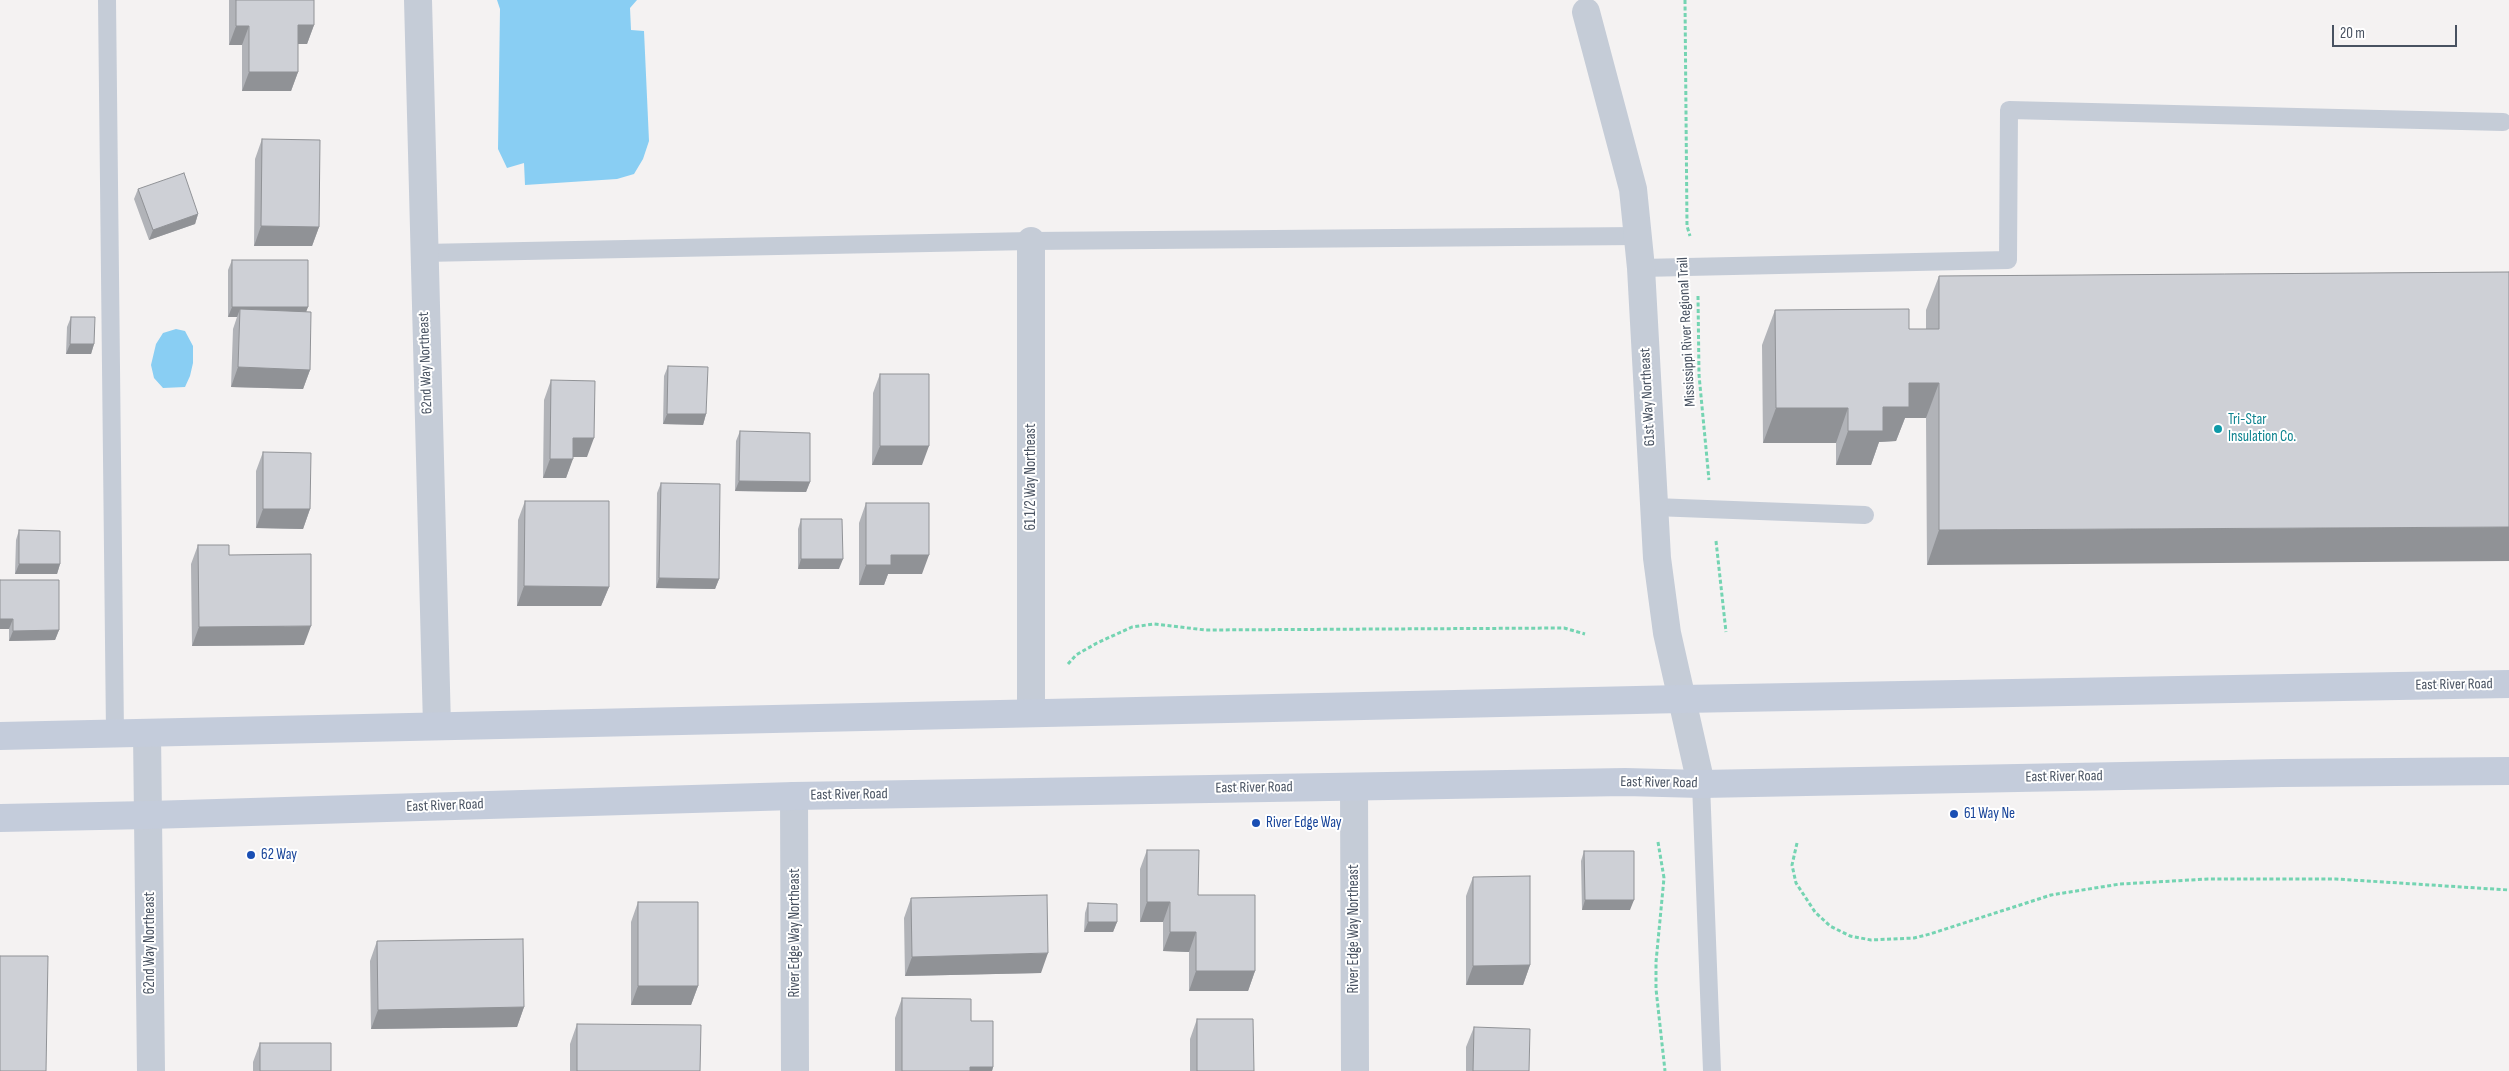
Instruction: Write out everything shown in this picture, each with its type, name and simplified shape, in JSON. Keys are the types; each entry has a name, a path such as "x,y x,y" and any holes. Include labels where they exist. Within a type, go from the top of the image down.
{"main road":[{"name":"East River Road","path":"0,736 1682,699 2509,684"},
{"name":"East River Road","path":"0,818 149,816 794,796 1625,782 1701,784 2272,773 2509,772"}],"street":[{"name":"62nd Way Northeast","path":"418,0 436,726"},
{"name":"61st Way Northeast","path":"1586,12 1633,189 1639,236 1657,558 1667,633 1701,784"},
{"name":"61 1/2 Way Northeast","path":"1030,241 1031,713"},
{"name":"62nd Way Northeast","path":"147,733 151,1071"},
{"name":"River Edge Way Northeast","path":"1354,787 1355,1071"},
{"name":"River Edge Way Northeast","path":"794,796 795,1071"}],"lane":[{"path":"107,0 115,734"},
{"path":"1641,268 2008,260 2009,110 2503,122"},
{"path":"423,253 1030,241 1639,236"},
{"path":"1654,507 1865,515"},
{"path":"1701,784 1712,1071"}],"path":[{"name":"Mississippi River Regional Trail","path":"1685,0 1687,226 1697,266 1699,375 1726,632"},
{"path":"1064,670 1076,655 1097,643 1132,627 1154,624 1205,630 1564,628 1585,634"},
{"path":"1658,842 1664,878 1656,962 1656,989 1665,1071"},
{"path":"1797,843 1792,864 1796,883 1815,912 1830,926 1850,936 1870,940 1914,938 2051,895 2120,884 2208,879 2336,879 2509,890"}],"water":[{"path":"497,0 637,0 630,8 631,30 644,31 649,141 643,159 634,174 617,179 525,185 524,163 507,168 498,149 500,9"},
{"path":"176,329 185,331 193,346 193,363 185,387 163,388 154,378 151,365 156,344 163,333"}],"building":[{"path":"236,0 314,0 314,25 298,25 298,72 249,72 249,26 236,26"},
{"path":"262,139 320,140 319,227 261,226"},
{"path":"184,173 198,214 153,230 138,189"},
{"path":"232,260 308,260 308,307 232,307"},
{"name":"Tri-Star Insulation Co.","path":"2509,272 2509,527 1939,530 1939,383 1909,383 1909,407 1883,407 1883,431 1848,431 1848,408 1776,408 1775,310 1909,309 1909,329 1939,329 1939,276"},
{"path":"240,309 311,312 310,370 238,367"},
{"path":"71,317 95,317 94,344 70,344"},
{"path":"668,366 708,367 706,414 667,414"},
{"path":"880,374 929,374 929,446 880,446"},
{"path":"551,380 595,381 594,438 573,438 573,459 550,459"},
{"path":"740,431 810,433 810,482 739,481"},
{"path":"263,452 311,453 310,509 263,509"},
{"path":"661,483 720,484 719,579 659,578"},
{"path":"525,501 609,501 609,587 524,586"},
{"path":"866,503 929,503 929,555 891,555 891,565 866,565"},
{"path":"801,519 842,519 843,559 801,559"},
{"path":"19,530 60,531 60,564 19,564"},
{"path":"198,545 229,545 229,555 311,554 311,626 199,627"},
{"path":"0,580 59,580 59,630 13,631 13,619 0,619"},
{"path":"1147,850 1199,850 1198,895 1255,895 1255,971 1196,971 1196,932 1170,932 1170,902 1147,902"},
{"path":"1584,851 1634,851 1634,900 1585,900"},
{"path":"1530,876 1530,965 1473,966 1473,877"},
{"path":"1047,895 1048,953 912,957 911,898"},
{"path":"638,902 698,902 698,986 638,986"},
{"path":"1088,903 1117,904 1117,922 1088,922"},
{"path":"523,939 524,1007 378,1010 377,941"},
{"path":"0,956 48,956 46,1071 0,1071"},
{"path":"902,998 971,999 971,1021 993,1021 993,1067 970,1067 970,1071 902,1071"},
{"path":"1197,1019 1253,1019 1254,1071 1197,1071"},
{"path":"577,1024 701,1025 700,1071 577,1071"},
{"path":"1474,1027 1530,1029 1529,1071 1473,1071"},
{"path":"260,1043 331,1043 331,1071 260,1071"}],"place":[{"name":"Tri-Star Insulation Co.","path":"2218,429"},
{"name":"61 Way Ne","path":"1954,814"},
{"name":"River Edge Way","path":"1256,823"},
{"name":"62 Way","path":"251,855"}]}
